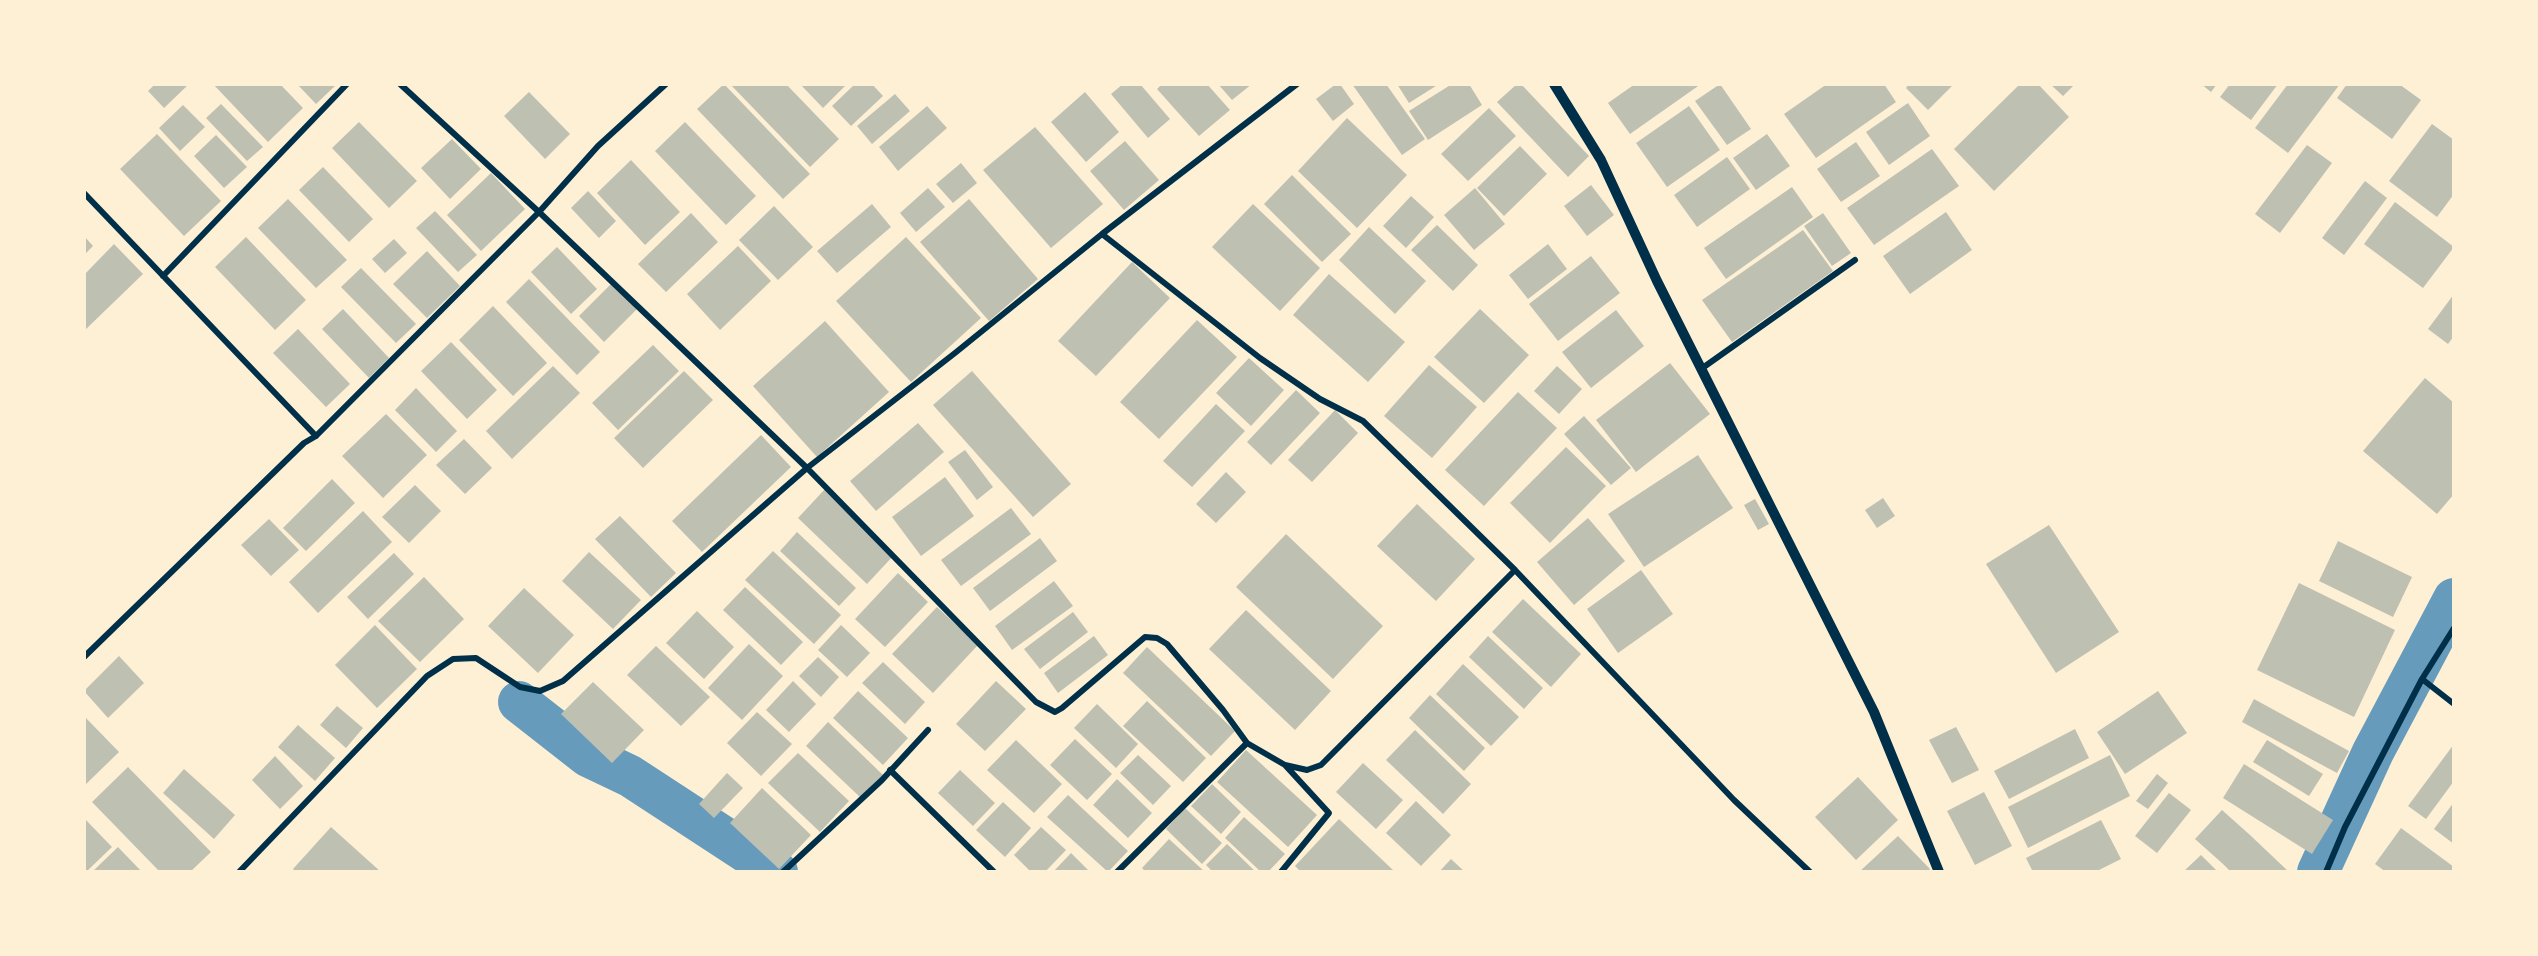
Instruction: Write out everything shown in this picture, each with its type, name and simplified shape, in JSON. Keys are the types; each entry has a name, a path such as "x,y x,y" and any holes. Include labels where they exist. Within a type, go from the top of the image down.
{"street":[{"path":"163,276 347,84"},
{"path":"400,84 539,212 807,468 1036,702 1055,712 1145,637 1157,638 1167,644 1223,710 1246,743 1285,765 1307,770 1327,760 1515,570"},
{"path":"84,657 304,443 316,436 539,212 598,146 666,84"},
{"path":"239,872 427,676 453,659 476,658 520,687 540,691 562,681 807,468 955,353 1102,234 1297,84"},
{"path":"1554,84 1601,160 1656,281 1874,712 1939,872"},
{"path":"84,193 316,436"},
{"path":"1102,234 1260,358 1320,399 1363,421 1515,570 1734,800 1810,872"},
{"path":"1701,369 1855,260"},
{"path":"2326,872 2345,827 2422,679 2454,628"},
{"path":"2422,679 2454,704"},
{"path":"783,872 890,770 928,730"},
{"path":"1117,872 1246,743"},
{"path":"1281,872 1329,813 1285,765"},
{"path":"890,770 994,872"}],"building":[{"path":"155,84 189,84 164,108 148,91"},
{"path":"213,84 280,84 303,108 268,142"},
{"path":"297,84 337,84 316,104"},
{"path":"724,84 810,174 783,199 697,109"},
{"path":"730,84 786,84 839,139 810,167"},
{"path":"800,84 847,84 823,108"},
{"path":"855,84 872,84 883,96 851,126 832,106"},
{"path":"1123,84 1140,84 1170,119 1148,138 1111,94"},
{"path":"1162,84 1207,84 1230,110 1199,136 1157,89"},
{"path":"1218,84 1252,84 1232,100"},
{"path":"1336,84 1340,84 1354,104 1333,121 1316,99"},
{"path":"1352,84 1386,84 1425,139 1402,155"},
{"path":"1397,84 1439,84 1409,103"},
{"path":"1452,84 1469,84 1482,105 1428,140 1409,111"},
{"path":"1517,84 1521,84 1589,156 1568,177 1497,102"},
{"path":"1635,84 1701,84 1630,134 1608,103"},
{"path":"1720,84 1751,129 1727,145 1695,101"},
{"path":"1827,84 1884,84 1896,102 1816,158 1784,114"},
{"path":"1909,84 1954,84 1928,110 1906,88"},
{"path":"2020,84 2038,84 2069,117 1994,191 1954,149"},
{"path":"2050,84 2075,84 2063,96"},
{"path":"2201,84 2217,84 2211,92"},
{"path":"2230,84 2278,84 2251,120 2220,97"},
{"path":"2288,84 2340,84 2288,153 2255,128"},
{"path":"2347,84 2399,84 2421,100 2392,139 2337,98"},
{"path":"529,92 570,134 545,159 504,116"},
{"path":"1085,92 1119,132 1086,162 1051,122"},
{"path":"895,94 910,111 872,144 857,126"},
{"path":"1908,103 1930,136 1889,165 1866,132"},
{"path":"221,104 263,147 247,161 206,118"},
{"path":"183,105 205,127 180,151 159,128"},
{"path":"927,106 947,128 898,171 879,147"},
{"path":"1689,106 1720,150 1667,187 1636,143"},
{"path":"1489,108 1516,136 1468,181 1441,154"},
{"path":"1347,118 1407,175 1357,228 1298,171"},
{"path":"359,122 417,181 389,208 332,148"},
{"path":"685,122 756,196 726,225 655,151"},
{"path":"2432,124 2454,140 2454,194 2437,217 2389,181"},
{"path":"1035,127 1103,204 1051,248 983,170"},
{"path":"157,134 221,201 184,236 120,169"},
{"path":"1767,134 1790,166 1756,190 1733,158"},
{"path":"216,135 247,167 224,188 194,156"},
{"path":"452,139 481,169 450,199 421,168"},
{"path":"1125,141 1159,180 1124,210 1090,171"},
{"path":"1856,142 1880,176 1841,202 1817,169"},
{"path":"2307,145 2332,163 2280,233 2255,214"},
{"path":"1520,146 1547,174 1504,216 1477,188"},
{"path":"1932,149 1959,186 1874,245 1847,208"},
{"path":"1727,157 1750,189 1697,227 1674,195"},
{"path":"631,160 680,212 645,245 597,193"},
{"path":"961,163 977,183 953,203 936,184"},
{"path":"323,167 373,219 349,242 299,190"},
{"path":"491,173 525,209 481,251 447,215"},
{"path":"1292,175 1351,234 1322,262 1264,204"},
{"path":"2365,181 2387,198 2344,255 2322,238"},
{"path":"1591,185 1614,215 1587,236 1564,206"},
{"path":"1792,187 1813,217 1726,279 1704,248"},
{"path":"928,188 945,207 916,232 900,213"},
{"path":"1475,188 1505,224 1474,250 1444,215"},
{"path":"588,191 616,221 599,238 571,208"},
{"path":"1411,196 1434,217 1406,248 1383,226"},
{"path":"288,199 347,260 316,288 258,228"},
{"path":"969,199 1038,279 989,321 920,242"},
{"path":"2395,202 2454,247 2423,288 2364,244"},
{"path":"872,204 891,227 837,273 817,251"},
{"path":"1253,204 1320,268 1280,311 1212,247"},
{"path":"774,206 813,247 778,280 739,240"},
{"path":"435,211 477,255 458,272 416,228"},
{"path":"1946,212 1972,250 1910,294 1883,256"},
{"path":"691,213 718,242 666,292 638,264"},
{"path":"1823,213 1851,253 1832,266 1804,226"},
{"path":"1437,225 1478,265 1453,291 1411,250"},
{"path":"1369,227 1426,281 1395,314 1339,260"},
{"path":"1803,230 1833,271 1732,342 1702,300"},
{"path":"84,236 93,246 84,255"},
{"path":"246,237 306,300 275,330 215,267"},
{"path":"906,237 981,318 911,382 836,301"},
{"path":"394,239 407,253 385,273 372,259"},
{"path":"114,244 143,274 84,331 84,275"},
{"path":"1548,244 1567,269 1528,299 1509,275"},
{"path":"738,246 771,281 720,330 687,294"},
{"path":"557,247 597,289 571,314 531,272"},
{"path":"427,251 460,286 427,318 393,284"},
{"path":"1591,256 1620,293 1558,341 1529,304"},
{"path":"1132,262 1170,298 1096,376 1058,341"},
{"path":"361,268 416,324 396,343 341,287"},
{"path":"1329,274 1405,342 1368,382 1293,315"},
{"path":"529,279 600,352 577,375 506,302"},
{"path":"612,283 637,309 604,342 579,316"},
{"path":"2454,294 2454,336 2448,344 2428,329"},
{"path":"493,306 547,363 513,396 459,340"},
{"path":"343,309 389,358 369,378 322,329"},
{"path":"1480,309 1529,355 1484,403 1434,357"},
{"path":"1616,310 1644,346 1591,388 1562,352"},
{"path":"1197,320 1237,357 1159,439 1120,402"},
{"path":"825,321 889,392 817,457 753,386"},
{"path":"298,329 350,384 326,407 273,353"},
{"path":"451,342 497,390 467,419 421,371"},
{"path":"653,345 679,371 618,430 592,403"},
{"path":"1249,358 1284,390 1251,426 1216,393"},
{"path":"1670,363 1710,414 1636,472 1596,420"},
{"path":"1429,365 1477,407 1432,458 1384,416"},
{"path":"553,366 580,393 512,459 486,431"},
{"path":"1557,366 1582,389 1559,414 1534,391"},
{"path":"684,371 713,400 643,468 614,438"},
{"path":"972,371 1071,484 1033,517 933,405"},
{"path":"2425,378 2454,403 2454,494 2437,514 2363,451"},
{"path":"416,388 457,431 436,452 395,410"},
{"path":"1296,390 1320,413 1271,465 1247,442"},
{"path":"1518,392 1557,428 1484,506 1445,470"},
{"path":"1216,404 1245,431 1192,487 1163,461"},
{"path":"1335,410 1358,433 1312,482 1288,460"},
{"path":"386,414 427,455 383,498 342,456"},
{"path":"1584,416 1631,468 1611,485 1564,434"},
{"path":"918,423 944,452 876,511 850,481"},
{"path":"761,435 791,467 702,552 672,521"},
{"path":"464,439 492,468 465,494 436,465"},
{"path":"1566,447 1606,486 1550,543 1510,503"},
{"path":"965,450 993,487 977,500 948,462"},
{"path":"1698,455 1733,508 1644,567 1608,514"},
{"path":"1226,472 1246,492 1216,523 1196,504"},
{"path":"945,477 974,516 921,556 892,517"},
{"path":"332,479 355,503 306,551 283,528"},
{"path":"415,485 441,511 409,543 382,517"},
{"path":"825,489 894,555 867,584 798,518"},
{"path":"1883,498 1895,516 1877,528 1865,510"},
{"path":"1755,499 1769,524 1758,530 1744,505"},
{"path":"1417,504 1475,559 1436,601 1377,546"},
{"path":"1011,508 1031,534 961,586 941,560"},
{"path":"363,511 392,542 318,613 289,582"},
{"path":"620,516 676,573 651,597 595,539"},
{"path":"1588,518 1625,561 1574,605 1537,562"},
{"path":"269,519 299,550 271,576 241,545"},
{"path":"2049,525 2119,632 2056,673 1986,564"},
{"path":"797,532 856,588 839,606 780,551"},
{"path":"1286,534 1383,626 1333,679 1236,587"},
{"path":"1040,538 1057,561 990,611 973,588"},
{"path":"2338,541 2412,577 2393,617 2319,581"},
{"path":"773,551 841,615 814,644 745,580"},
{"path":"589,552 641,600 613,629 562,581"},
{"path":"394,553 414,574 368,619 347,597"},
{"path":"1641,570 1673,614 1618,653 1587,609"},
{"path":"898,573 928,602 885,647 855,619"},
{"path":"424,577 464,619 420,662 378,621"},
{"path":"1054,581 1073,606 1012,650 995,626"},
{"path":"2299,583 2395,630 2354,717 2257,670"},
{"path":"745,587 803,642 781,665 723,610"},
{"path":"524,588 574,635 538,673 488,626"},
{"path":"1523,599 1581,654 1551,687 1492,632"},
{"path":"937,607 978,645 933,693 892,654"},
{"path":"1246,610 1331,691 1295,730 1209,649"},
{"path":"697,611 734,647 704,679 666,643"},
{"path":"1073,612 1088,632 1040,669 1024,649"},
{"path":"375,625 417,669 377,708 335,665"},
{"path":"841,625 870,653 847,677 818,650"},
{"path":"1094,636 1108,655 1058,693 1044,673"},
{"path":"1488,636 1543,688 1524,709 1469,657"},
{"path":"749,644 783,676 742,720 708,688"},
{"path":"656,646 710,697 681,726 627,675"},
{"path":"1147,647 1235,731 1211,756 1123,673"},
{"path":"119,656 144,683 108,718 84,691"},
{"path":"818,657 839,677 821,697 799,676"},
{"path":"883,662 925,702 905,724 862,683"},
{"path":"1463,664 1519,717 1491,746 1436,694"},
{"path":"793,681 816,704 789,732 766,710"},
{"path":"996,681 1026,709 985,751 956,724"},
{"path":"593,682 644,730 612,763 561,714"},
{"path":"858,691 908,738 883,765 833,718"},
{"path":"2158,691 2187,733 2125,774 2097,732"},
{"path":"1430,695 1485,748 1464,771 1409,718"},
{"path":"2254,699 2349,751 2337,773 2242,722"},
{"path":"1147,701 1206,758 1183,782 1123,726"},
{"path":"1097,704 1138,744 1116,768 1074,728"},
{"path":"337,706 363,728 346,748 320,725"},
{"path":"757,712 792,744 761,776 727,743"},
{"path":"84,716 119,752 84,786"},
{"path":"828,722 883,775 861,798 806,746"},
{"path":"298,725 335,758 315,781 278,747"},
{"path":"1956,727 1979,770 1952,783 1929,740"},
{"path":"2075,729 2089,758 2009,799 1994,771"},
{"path":"1415,730 1471,784 1443,814 1386,760"},
{"path":"1075,739 1112,774 1087,800 1050,765"},
{"path":"1016,740 1062,784 1034,813 987,770"},
{"path":"2267,740 2323,774 2309,796 2253,762"},
{"path":"2454,744 2454,781 2426,819 2408,806"},
{"path":"1246,750 1317,815 1288,847 1217,782"},
{"path":"798,753 849,801 820,832 768,783"},
{"path":"1138,755 1171,786 1153,805 1120,773"},
{"path":"2110,755 2130,796 2028,848 2008,807"},
{"path":"275,756 303,786 280,809 252,780"},
{"path":"1363,763 1403,800 1376,829 1336,792"},
{"path":"2244,764 2333,820 2312,854 2223,798"},
{"path":"128,767 211,852 190,872 160,872 92,802"},
{"path":"184,769 235,815 214,839 163,793"},
{"path":"960,770 995,803 973,826 938,793"},
{"path":"727,773 743,788 714,818 699,804"},
{"path":"2157,774 2168,783 2148,809 2136,801"},
{"path":"1858,777 1898,820 1856,860 1815,817"},
{"path":"1117,779 1152,813 1128,838 1093,805"},
{"path":"1212,784 1241,812 1221,834 1191,806"},
{"path":"762,788 811,835 779,869 730,823"},
{"path":"1984,792 2012,846 1975,865 1947,811"},
{"path":"2169,793 2191,810 2157,853 2135,836"},
{"path":"1068,795 1128,851 1108,872 1047,817"},
{"path":"1416,801 1451,835 1421,866 1386,833"},
{"path":"1003,802 1031,828 1005,857 976,830"},
{"path":"2454,802 2454,844 2434,829"},
{"path":"1185,808 1222,843 1202,864 1166,829"},
{"path":"2222,810 2289,872 2231,872 2195,839"},
{"path":"1244,817 1285,854 1268,872 1261,872 1225,838"},
{"path":"84,818 112,847 86,872 84,872"},
{"path":"1339,819 1393,870 1392,872 1301,872 1295,866"},
{"path":"2101,820 2121,859 2095,872 2033,872 2026,858"},
{"path":"331,827 381,872 296,872 293,869"},
{"path":"1041,827 1066,850 1045,872 1031,872 1014,855"},
{"path":"2401,828 2454,867 2454,872 2386,872 2375,864"},
{"path":"1898,836 1930,869 1927,872 1859,872"},
{"path":"1169,839 1205,872 1146,872 1142,868"},
{"path":"1227,844 1256,872 1213,872 1206,865"},
{"path":"118,847 142,872 92,872"},
{"path":"1071,853 1090,872 1053,872"},
{"path":"2201,855 2218,872 2183,872"},
{"path":"1451,859 1465,872 1439,872"}],"waterway":[{"path":"2318,872 2373,752 2454,599"},
{"path":"519,702 588,756 630,776 777,872"}]}
